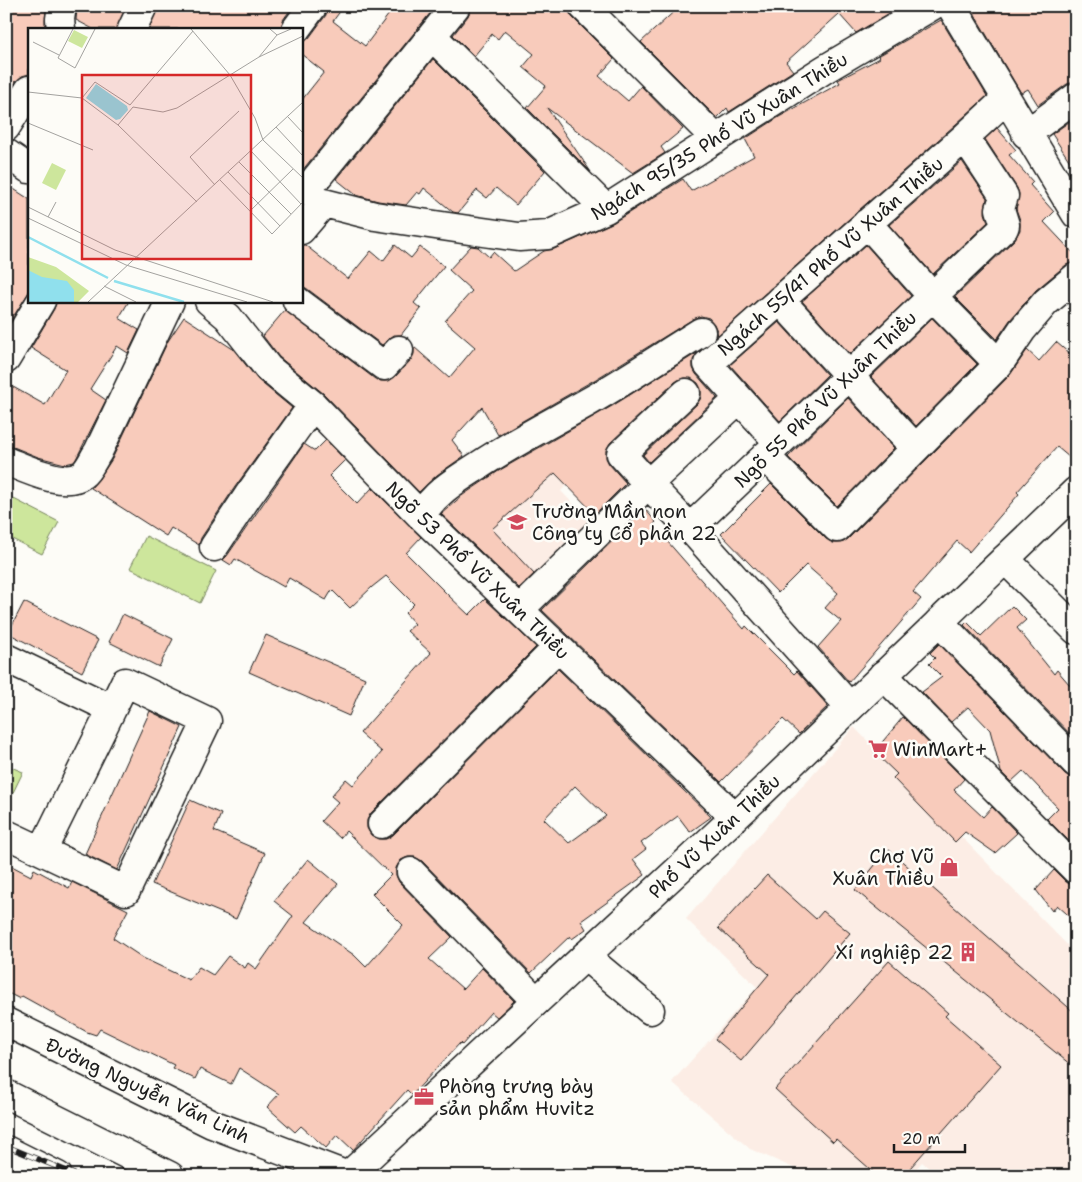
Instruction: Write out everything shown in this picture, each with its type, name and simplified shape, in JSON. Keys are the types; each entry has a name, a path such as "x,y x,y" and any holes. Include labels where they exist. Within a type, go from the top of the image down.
{"main road":[{"path":"61,28 62,6"},
{"path":"132,28 143,6"},
{"path":"297,28 313,6"},
{"path":"302,226 310,194 456,6"},
{"path":"583,6 716,138"},
{"name":"Ngách 95/35 Phố Vũ Xuân Thiều","path":"310,194 376,216 519,237 548,235 606,209 825,69 932,6"},
{"path":"951,6 1026,134 1073,204"},
{"path":"432,36 606,209"},
{"path":"6,127 28,92"},
{"path":"1026,134 1076,97"},
{"name":"Ngách 55/41 Phố Vũ Xuân Thiều","path":"916,448 837,528 772,450 739,399 708,364 1006,99"},
{"name":"Ngõ 55 Phố Vũ Xuân Thiều","path":"690,528 1004,228 1005,225 1000,209 1004,196 965,137"},
{"path":"6,153 28,168"},
{"path":"867,224 932,296 998,364"},
{"path":"780,300 916,448 998,364 1022,330 1046,302 1076,277"},
{"path":"6,359 40,302"},
{"path":"6,461 38,474 69,480 82,476 90,466 170,302"},
{"path":"298,302 384,366 399,350"},
{"name":"Ngõ 53 Phố Vũ Xuân Thiều","path":"226,306 268,368 313,405 421,516 735,817"},
{"path":"421,516 438,494 459,478 512,444 591,400 701,332"},
{"path":"686,393 621,454 850,707"},
{"path":"519,610 648,484 739,399"},
{"path":"214,547 252,489 313,405"},
{"name":"Phố Vũ Xuân Thiều","path":"348,1176 735,817 1076,491"},
{"path":"1005,559 1076,630"},
{"path":"939,622 1076,762"},
{"path":"382,824 557,648"},
{"path":"6,658 112,709"},
{"path":"883,675 1076,870"},
{"path":"6,834 42,852 126,891 207,721 125,682 42,852"},
{"path":"411,872 536,1001"},
{"path":"585,956 650,1010"},
{"name":"Đường Nguyễn Văn Linh","path":"6,1022 212,1124 348,1176"},
{"path":"6,1094 170,1176"},
{"path":"6,1150 58,1176"}],"shaded area":[{"name":"Trường Mần non Công ty Cổ phần 22","path":"541,433 577,475 561,491 598,530 522,604 437,513 445,494"},
{"path":"854,727 1076,954 1076,1176 938,1176 922,1162 910,1176 812,1176 750,1149 672,1082 757,987 686,919"}],"green space":[{"path":"6,495 59,522 42,554 6,536"},
{"path":"146,536 216,571 200,603 130,568"},
{"path":"6,765 23,772 6,807"}],"building":[{"path":"6,6 46,6 43,28 28,28 28,74 16,81 6,97"},
{"path":"77,6 126,6 117,28 91,28 76,20"},
{"path":"158,6 293,6 283,20 281,28 149,28"},
{"path":"328,6 344,6 333,21 365,46 395,6 436,6 302,171 302,100 324,72 302,55 302,43 309,38 326,15"},
{"path":"471,6 568,6 572,17 614,59 599,76 628,101 641,86 683,129 661,147 665,153 633,173 547,108 591,172 527,108 546,86 523,67 534,54 505,30 498,39 492,34 474,56 453,35 468,16"},
{"path":"680,6 901,6 856,33 839,14 786,62 793,71 729,112 727,108 717,118 641,42"},
{"path":"1076,6 1076,82 1067,84 1038,105 1028,89 1021,93 970,7"},
{"path":"941,20 987,96 955,125 716,337 717,331 709,318 701,316 693,319 596,379 498,435 482,407 452,440 464,456 437,475 419,492 324,394 279,357 263,336 285,310 375,379 389,381 395,377 411,360 414,354 414,347 449,378 475,347 445,321 472,291 449,270 471,246 478,247 489,257 493,252 514,271 544,251 554,249 614,222 683,179 691,191 754,156 745,139 779,117 840,83 838,80 880,58 878,56"},
{"path":"433,59 545,171 516,205 496,188 487,198 477,190 458,213 453,212 424,188 420,194 417,192 406,205 378,201 356,195 336,179"},
{"path":"1076,117 1076,171 1052,134"},
{"path":"997,128 1016,150 1009,155 1033,182 1030,185 1054,212 1044,222 1076,256 1076,262 1066,265 1036,290 1010,320 997,339 955,297 1015,239 1020,230 1020,220 1016,209 1019,194 1017,188 985,139"},
{"path":"962,161 987,198 985,213 988,222 933,274 889,225"},
{"path":"6,184 28,198 28,294 6,328"},
{"path":"302,245 305,245 348,279 371,251 383,261 395,245 411,258 420,247 444,266 414,303 421,309 401,335 394,335 382,345 302,286"},
{"path":"866,245 911,296 850,354 802,301"},
{"path":"57,302 128,302 119,318 139,330 128,353 117,346 90,389 106,400 76,459 74,462 65,464 38,457 6,444 6,383 45,405 66,370 31,348"},
{"path":"184,317 233,349 258,380 292,408 235,487 201,538 199,545 171,528 166,536 91,488 112,459 168,341"},
{"path":"932,318 977,364 916,426 871,377"},
{"path":"779,322 827,375 780,421 730,365"},
{"path":"1056,342 1076,359 1076,463 1057,447 1017,492 1019,494 969,552 957,541 913,592 921,599 849,682 818,647 841,621 825,608 838,593 806,565 778,593 721,534 771,484 826,539 833,543 842,543 1010,375 1027,350 1039,361"},
{"path":"697,353 693,360 693,368 717,398 649,462 643,455 701,398 701,389 698,383 691,378 683,378 675,382 610,443 606,450 606,458 626,483 595,514 555,473 492,529 534,574 519,588 441,514 463,495 500,470 612,406"},
{"path":"848,398 894,448 837,506 788,457"},
{"path":"326,440 345,460 329,476 357,504 372,488 421,537 406,553 469,615 485,599 536,647 371,813 367,820 367,828 371,835 378,839 386,839 393,835 558,669 711,817 690,832 678,816 641,843 646,849 633,859 645,875 581,921 586,929 572,939 570,936 531,973 422,861 415,857 401,860 396,868 399,882 452,937 429,959 463,989 482,968 514,1001 497,1017 491,1012 462,1045 460,1043 412,1095 407,1090 353,1150 337,1135 326,1148 301,1126 295,1132 267,1107 279,1094 239,1068 231,1084 200,1069 195,1079 172,1068 174,1065 100,1029 96,1035 87,1032 22,996 20,999 6,992 6,863 31,876 34,869 69,888 72,882 128,910 113,938 143,958 189,980 199,967 213,975 228,956 245,968 248,963 256,969 293,916 274,901 308,859 338,884 306,922 354,955 366,967 403,925 372,894 391,875 346,831 340,838 321,821 338,802 331,796 346,779 353,785 382,752 360,733 431,653 407,631 415,624 405,613 414,604 386,576 350,608 332,590 326,600 289,578 284,587 235,559 231,565 223,560 304,444 315,451","holes":["575,786 606,816 569,843 544,819"]},
{"path":"645,509 656,522 653,525 744,629 746,626 794,674 797,671 828,706 799,734 783,719 721,782 542,610"},
{"path":"24,602 98,640 82,672 8,633"},
{"path":"1012,606 1026,620 1017,628 1054,674 1057,670 1076,692 1076,740 964,625 967,622 981,636"},
{"path":"123,614 173,639 159,667 109,642"},
{"path":"266,635 365,678 349,716 249,672"},
{"path":"939,644 1065,774 1071,778 1076,778 1076,848 1047,819 1058,808 1023,771 1011,782 1001,772 990,730 968,707 951,722 922,692 942,677 929,664 935,658 930,653"},
{"path":"150,711 182,727 117,870 85,854"},
{"path":"903,717 964,779 954,790 983,817 992,807 1017,833 995,853 965,832 955,842 893,778 897,774 874,752"},
{"path":"190,800 221,814 214,831 265,853 236,919 152,884"},
{"name":"Xí nghiệp 22","path":"888,849 1076,1014 1076,1069 855,890"},
{"path":"1054,870 1065,881 1071,885 1076,885 1076,922 1057,905 1052,911 1036,890"},
{"path":"767,875 816,919 823,911 850,933 741,1061 715,1039 769,974 718,928"},
{"path":"889,961 948,1013 945,1016 1001,1065 903,1176 878,1176 836,1139 833,1142 775,1089"}],"railway":[{"path":"6,1146 79,1176"}],"place":[{"name":"Trường Mần non Công ty Cổ phần 22","path":"517,522"},
{"name":"WinMart+","path":"878,749"},
{"name":"Chợ Vũ Xuân Thiều","path":"949,867"},
{"name":"Xí nghiệp 22","path":"968,952"},
{"name":"Phòng trưng bày sản phẩm Huvitz","path":"424,1097"}]}
